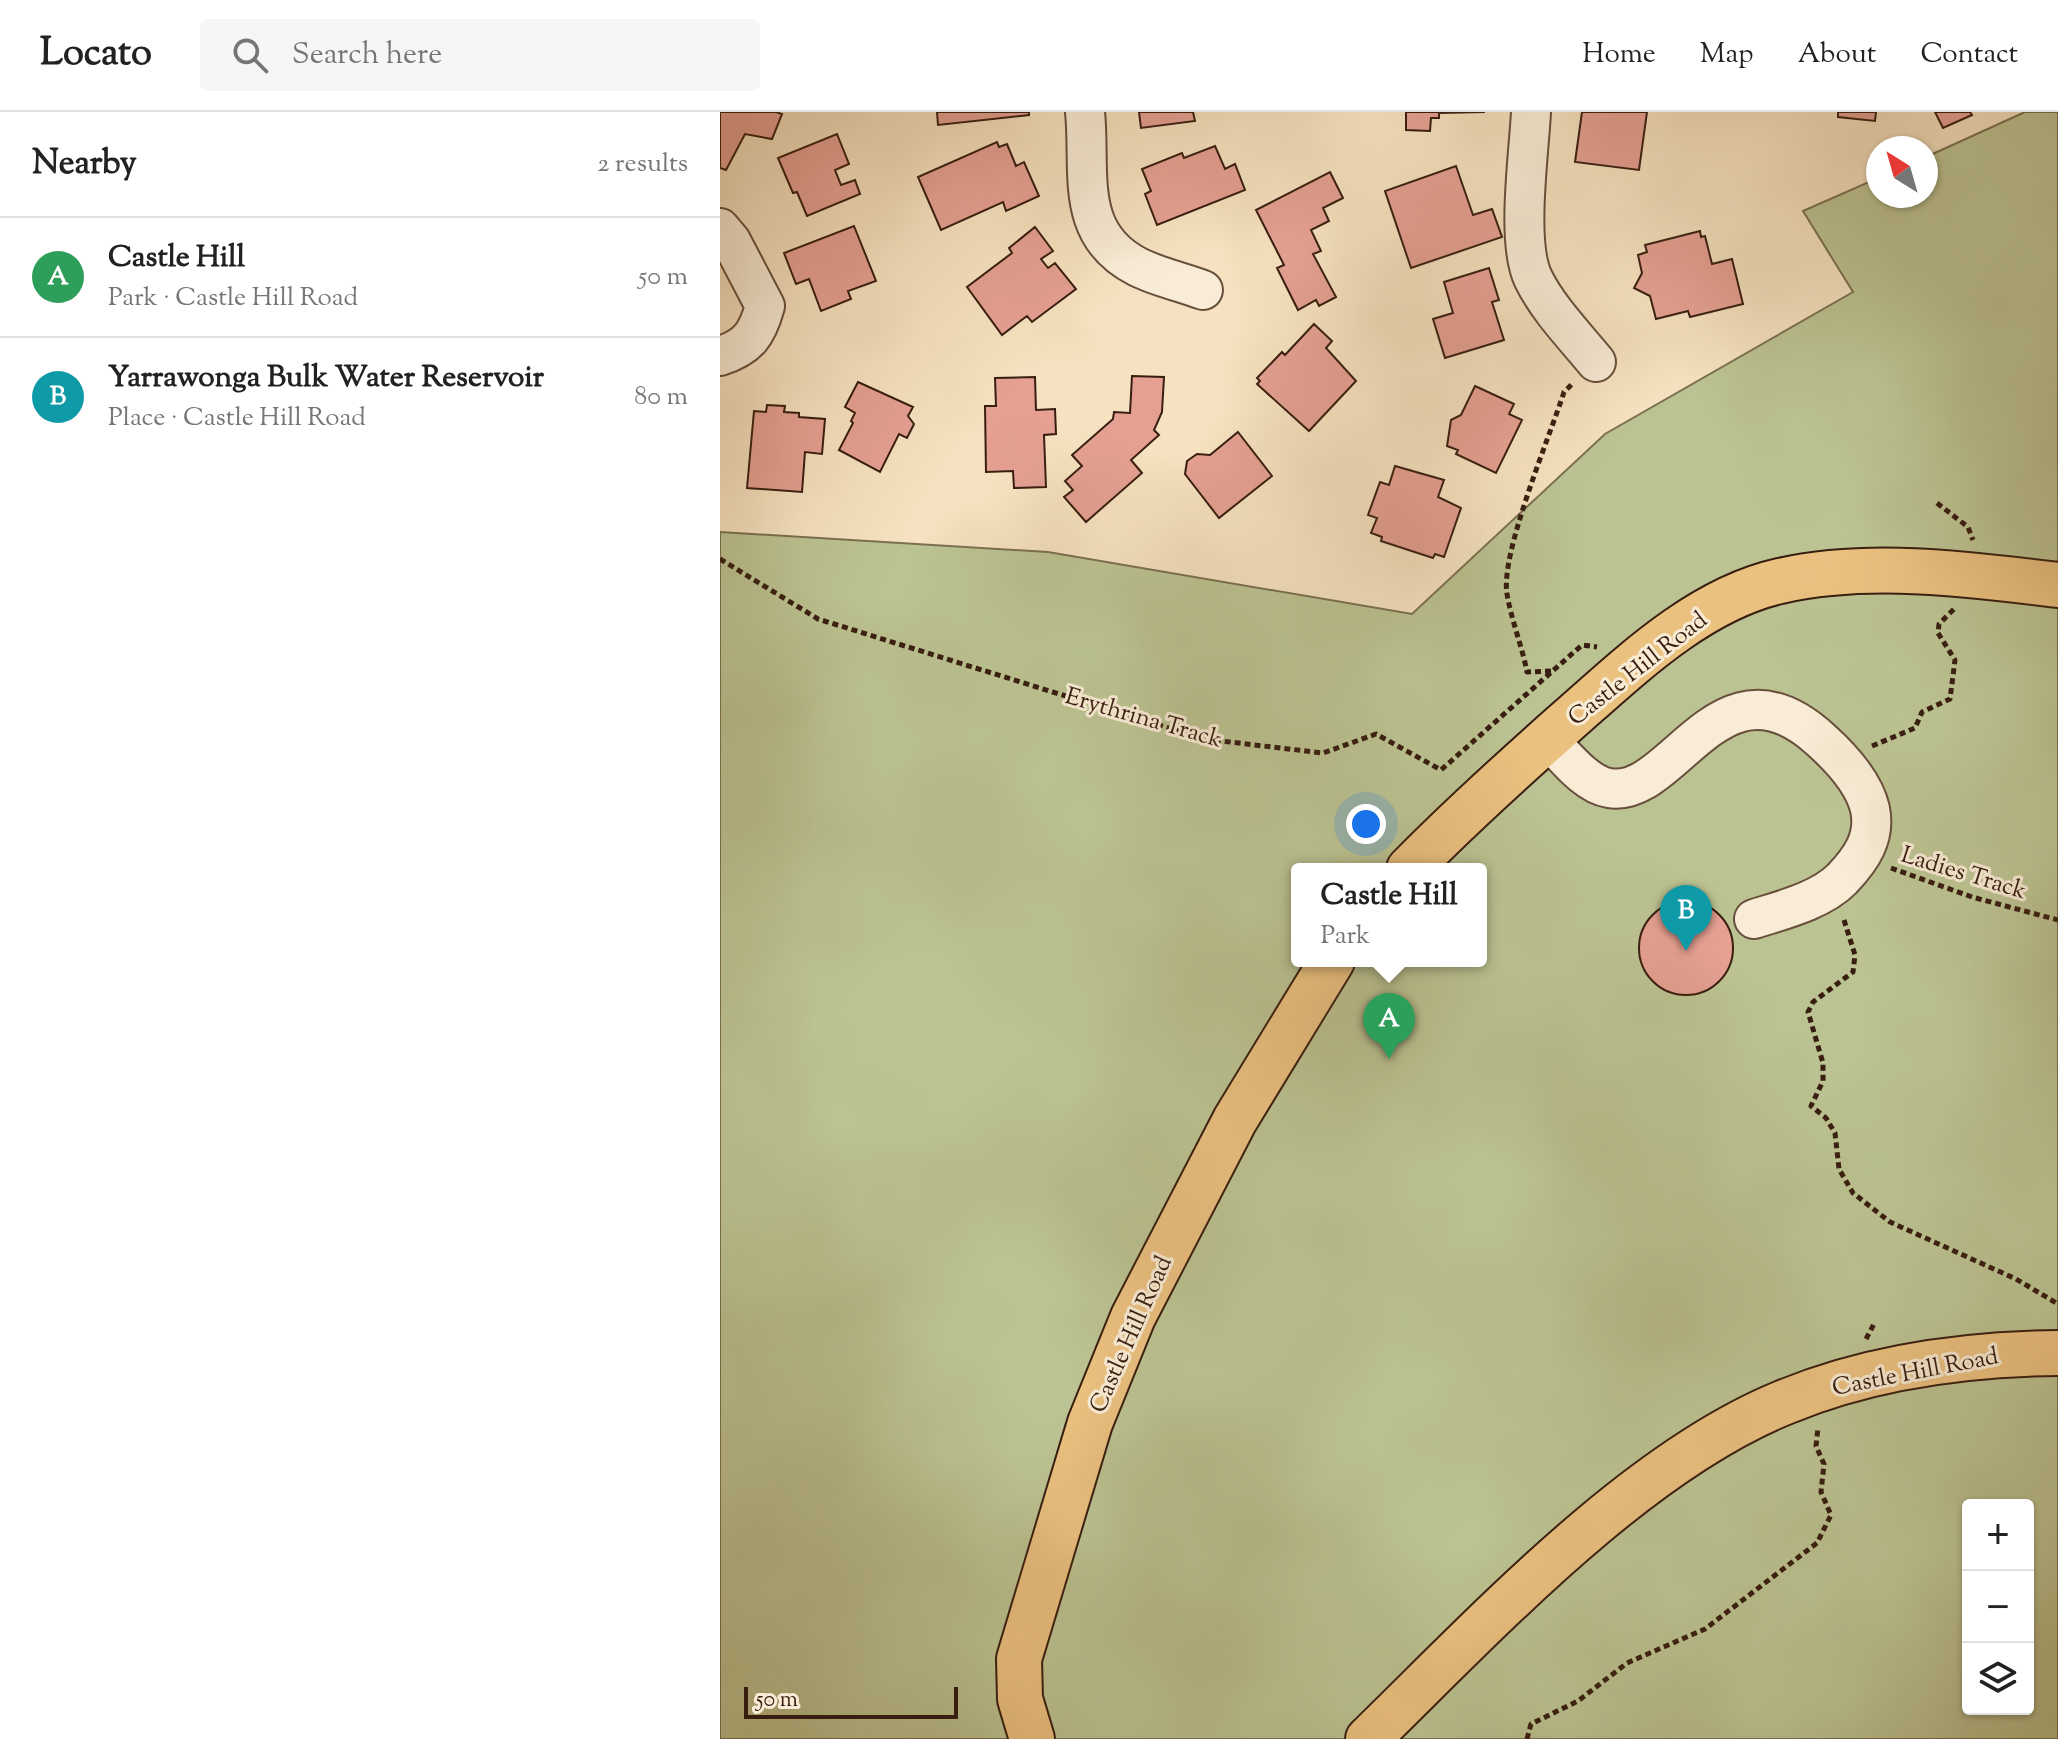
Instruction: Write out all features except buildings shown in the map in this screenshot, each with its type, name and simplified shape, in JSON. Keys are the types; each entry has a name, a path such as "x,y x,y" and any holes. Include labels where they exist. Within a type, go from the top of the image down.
{"main road":[{"name":"Castle Hill Road","path":"1415,863 1548,739 1635,664 1724,601 1777,581 1827,573 1969,577 2058,585"},
{"name":"Castle Hill Road","path":"1032,1739 1020,1699 1019,1659 1090,1423 1133,1317 1235,1120 1292,1020 1328,967"},
{"name":"Castle Hill Road","path":"1368,1739 1497,1613 1641,1489 1714,1437 1783,1402 1847,1380 1995,1354 2058,1353"}],"street":[{"path":"1085,112 1087,196 1092,218 1103,237 1118,254 1140,268 1203,290"},
{"path":"1531,112 1525,217 1532,275 1553,310 1596,362"},
{"path":"720,228 731,241 765,306 758,330 743,348 720,356"},
{"path":"1548,739 1592,781 1609,788 1629,787 1650,776 1690,741 1724,718 1746,712 1785,715 1818,737 1859,784 1870,809 1872,834 1849,871 1799,904 1754,919"}],"path":[{"path":"1552,671 1527,672 1506,593 1509,558 1564,392 1596,362"},
{"name":"Erythrina Track","path":"720,559 818,619 1204,739 1323,753 1376,734 1441,770 1582,645"},
{"path":"1859,784 1861,766 1872,747 1915,728 1922,712 1950,699 1955,660 1938,633 1939,624 1954,609 1969,577"},
{"path":"1849,871 1847,889 1851,905 1843,922 1855,955 1853,972 1813,1002 1808,1012 1823,1063 1823,1081 1811,1106 1826,1118 1835,1133 1839,1169 1853,1193 1890,1222 2016,1279 2058,1304"},
{"name":"Ladies Track","path":"1849,871 2058,920"},
{"path":"1527,1739 1531,1724 1578,1701 1627,1663 1705,1629 1817,1543 1831,1515 1821,1492 1824,1464 1816,1446 1819,1421 1847,1380"}],"green space":[{"path":"2025,112 2058,112 2058,1739 720,1739 720,532 1048,552 1412,614 1605,434 1853,292 1803,211 1866,183 1866,208 1938,208 1938,152"}],"place":[{"name":"Yarrawonga Bulk Water Reservoir","path":"1686,951"},
{"name":"Castle Hill","path":"1389,1059"}]}
